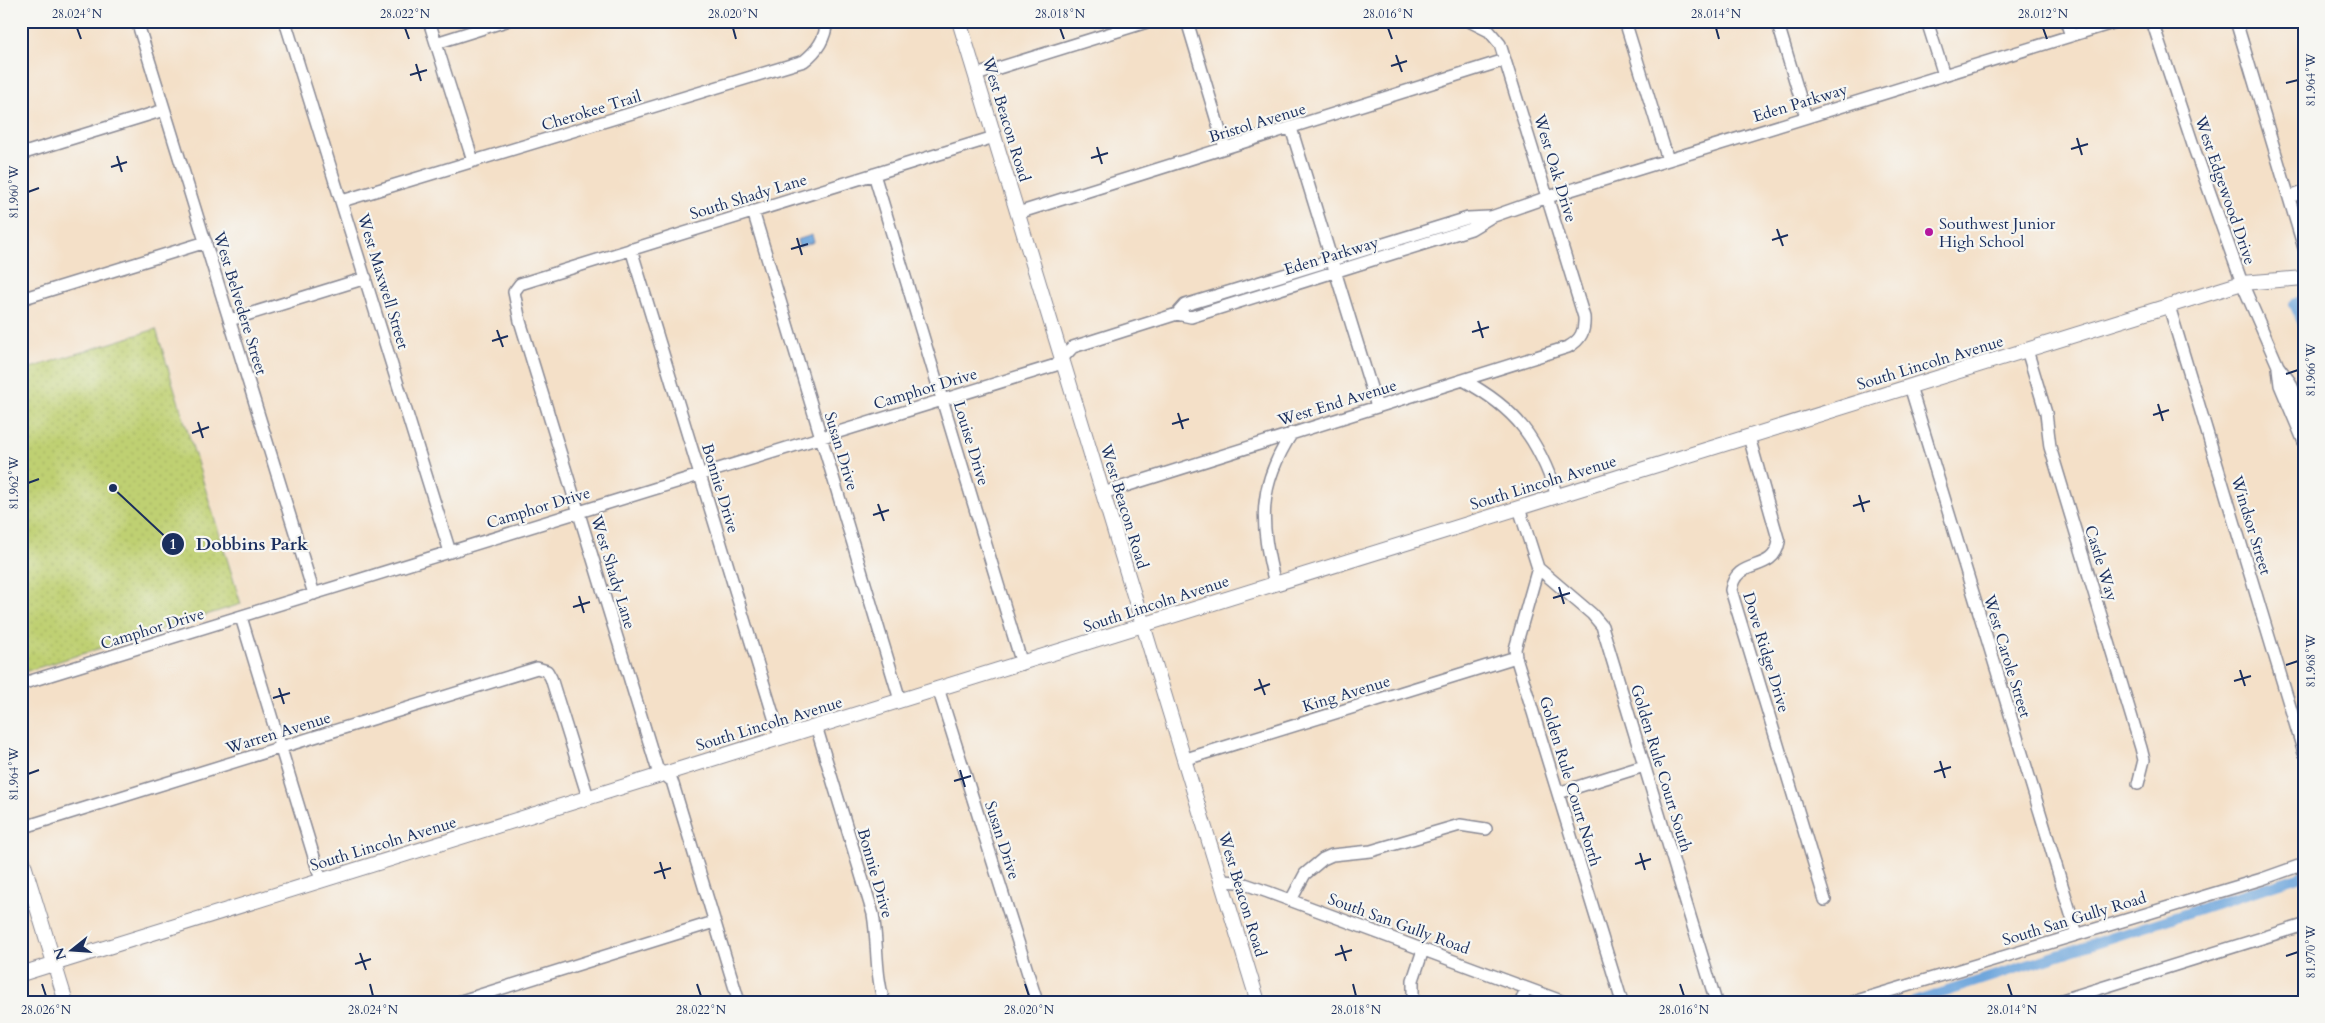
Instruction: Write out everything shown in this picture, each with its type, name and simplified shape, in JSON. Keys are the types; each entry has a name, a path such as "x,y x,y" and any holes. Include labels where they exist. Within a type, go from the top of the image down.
{"street":[{"name":"West Belvedere Street","path":"137,21 314,594"},
{"name":"West Maxwell Street","path":"285,21 450,552"},
{"path":"429,21 473,161"},
{"name":"Cherokee Trail","path":"342,201 804,61 818,49 824,37 827,21"},
{"name":"West Beacon Road","path":"960,21 1258,1002"},
{"path":"976,75 1150,21"},
{"path":"1186,21 1225,148"},
{"name":"West Oak Drive","path":"1469,21 1495,36 1505,60 1584,317 1584,327 1579,339"},
{"path":"1625,21 1668,160"},
{"path":"1777,21 1806,117"},
{"path":"1927,21 1944,75"},
{"path":"2066,21 2071,36"},
{"name":"Eden Parkway","path":"1062,358 1073,347 1177,314 1186,306 1333,265 1468,218 1491,216 2119,21"},
{"name":"West Edgewood Drive","path":"2152,21 2194,151 2242,283 2278,366 2290,382 2304,414"},
{"path":"2236,21 2304,248"},
{"path":"436,43 499,22"},
{"name":"Bristol Avenue","path":"1018,213 1505,60"},
{"path":"21,154 164,110"},
{"path":"1291,128 1377,406"},
{"name":"South Shady Lane","path":"515,290 520,284 994,137"},
{"name":"Louise Drive","path":"874,174 1022,664"},
{"path":"2289,198 2304,192"},
{"name":"Susan Drive","path":"753,211 900,700"},
{"path":"21,299 206,242"},
{"name":"Bonnie Drive","path":"632,249 780,737"},
{"path":"230,320 366,278"},
{"name":"South Lincoln Avenue","path":"21,974 2242,283 2304,278"},
{"name":"West Shady Lane","path":"515,290 514,297 518,312 658,768 672,781 739,1002"},
{"name":"Windsor Street","path":"2169,306 2304,753"},
{"name":"West End Avenue","path":"1103,493 1568,347 1579,339"},
{"name":"Castle Way","path":"2026,350 2046,413 2050,447 2141,748 2144,760 2138,784"},
{"name":"Camphor Drive","path":"21,684 580,512 700,473 1056,365 1062,358"},
{"name":"West Edgewood Drive","path":"2278,366 2280,386 2304,442"},
{"path":"1463,380 1498,402 1522,425 1540,452 1556,496"},
{"name":"West Carole Street","path":"1910,386 2077,934"},
{"path":"1275,584 1265,540 1265,503 1271,476 1283,448 1292,433"},
{"name":"Dove Ridge Drive","path":"1749,437 1779,542 1775,554 1770,560 1740,571 1732,582 1731,590 1825,900"},
{"path":"1519,508 1538,568"},
{"name":"Golden Rule Court North","path":"1538,568 1515,649 1516,656 1622,1002"},
{"name":"Golden Rule Court South","path":"1538,568 1592,614 1602,626 1716,1002"},
{"path":"241,617 321,880"},
{"name":"King Avenue","path":"1186,760 1516,656"},
{"name":"Warren Avenue","path":"21,828 537,668 544,669 551,678 588,797"},
{"name":"Susan Drive","path":"938,688 1037,1002"},
{"name":"Bonnie Drive","path":"816,726 873,914 877,936 878,980 884,1002"},
{"path":"1558,793 1644,766"},
{"path":"1291,900 1305,874 1323,859 1332,855 1371,852 1453,826 1460,825 1486,829"},
{"path":"21,855 66,1002"},
{"name":"South San Gully Road","path":"1853,1002 2262,879 2304,864"},
{"name":"South San Gully Road","path":"1221,881 1239,882 1291,900 1564,1002"},
{"path":"458,1002 714,922"},
{"path":"2057,1002 2304,925"},
{"path":"1413,1002 1413,980 1423,950"},
{"path":"1521,1002 1526,988"}],"green space":[{"path":"156,329 241,604 21,673 21,371"}],"water":[{"path":"812,235 814,242 799,247 797,240"}],"waterway":[{"path":"2304,299 2294,304 2304,326"},
{"path":"1914,1002 2304,875"}],"place":[{"name":"Southwest Junior High School","path":"1929,232"},
{"name":"Dobbins Park","path":"113,488"}]}
